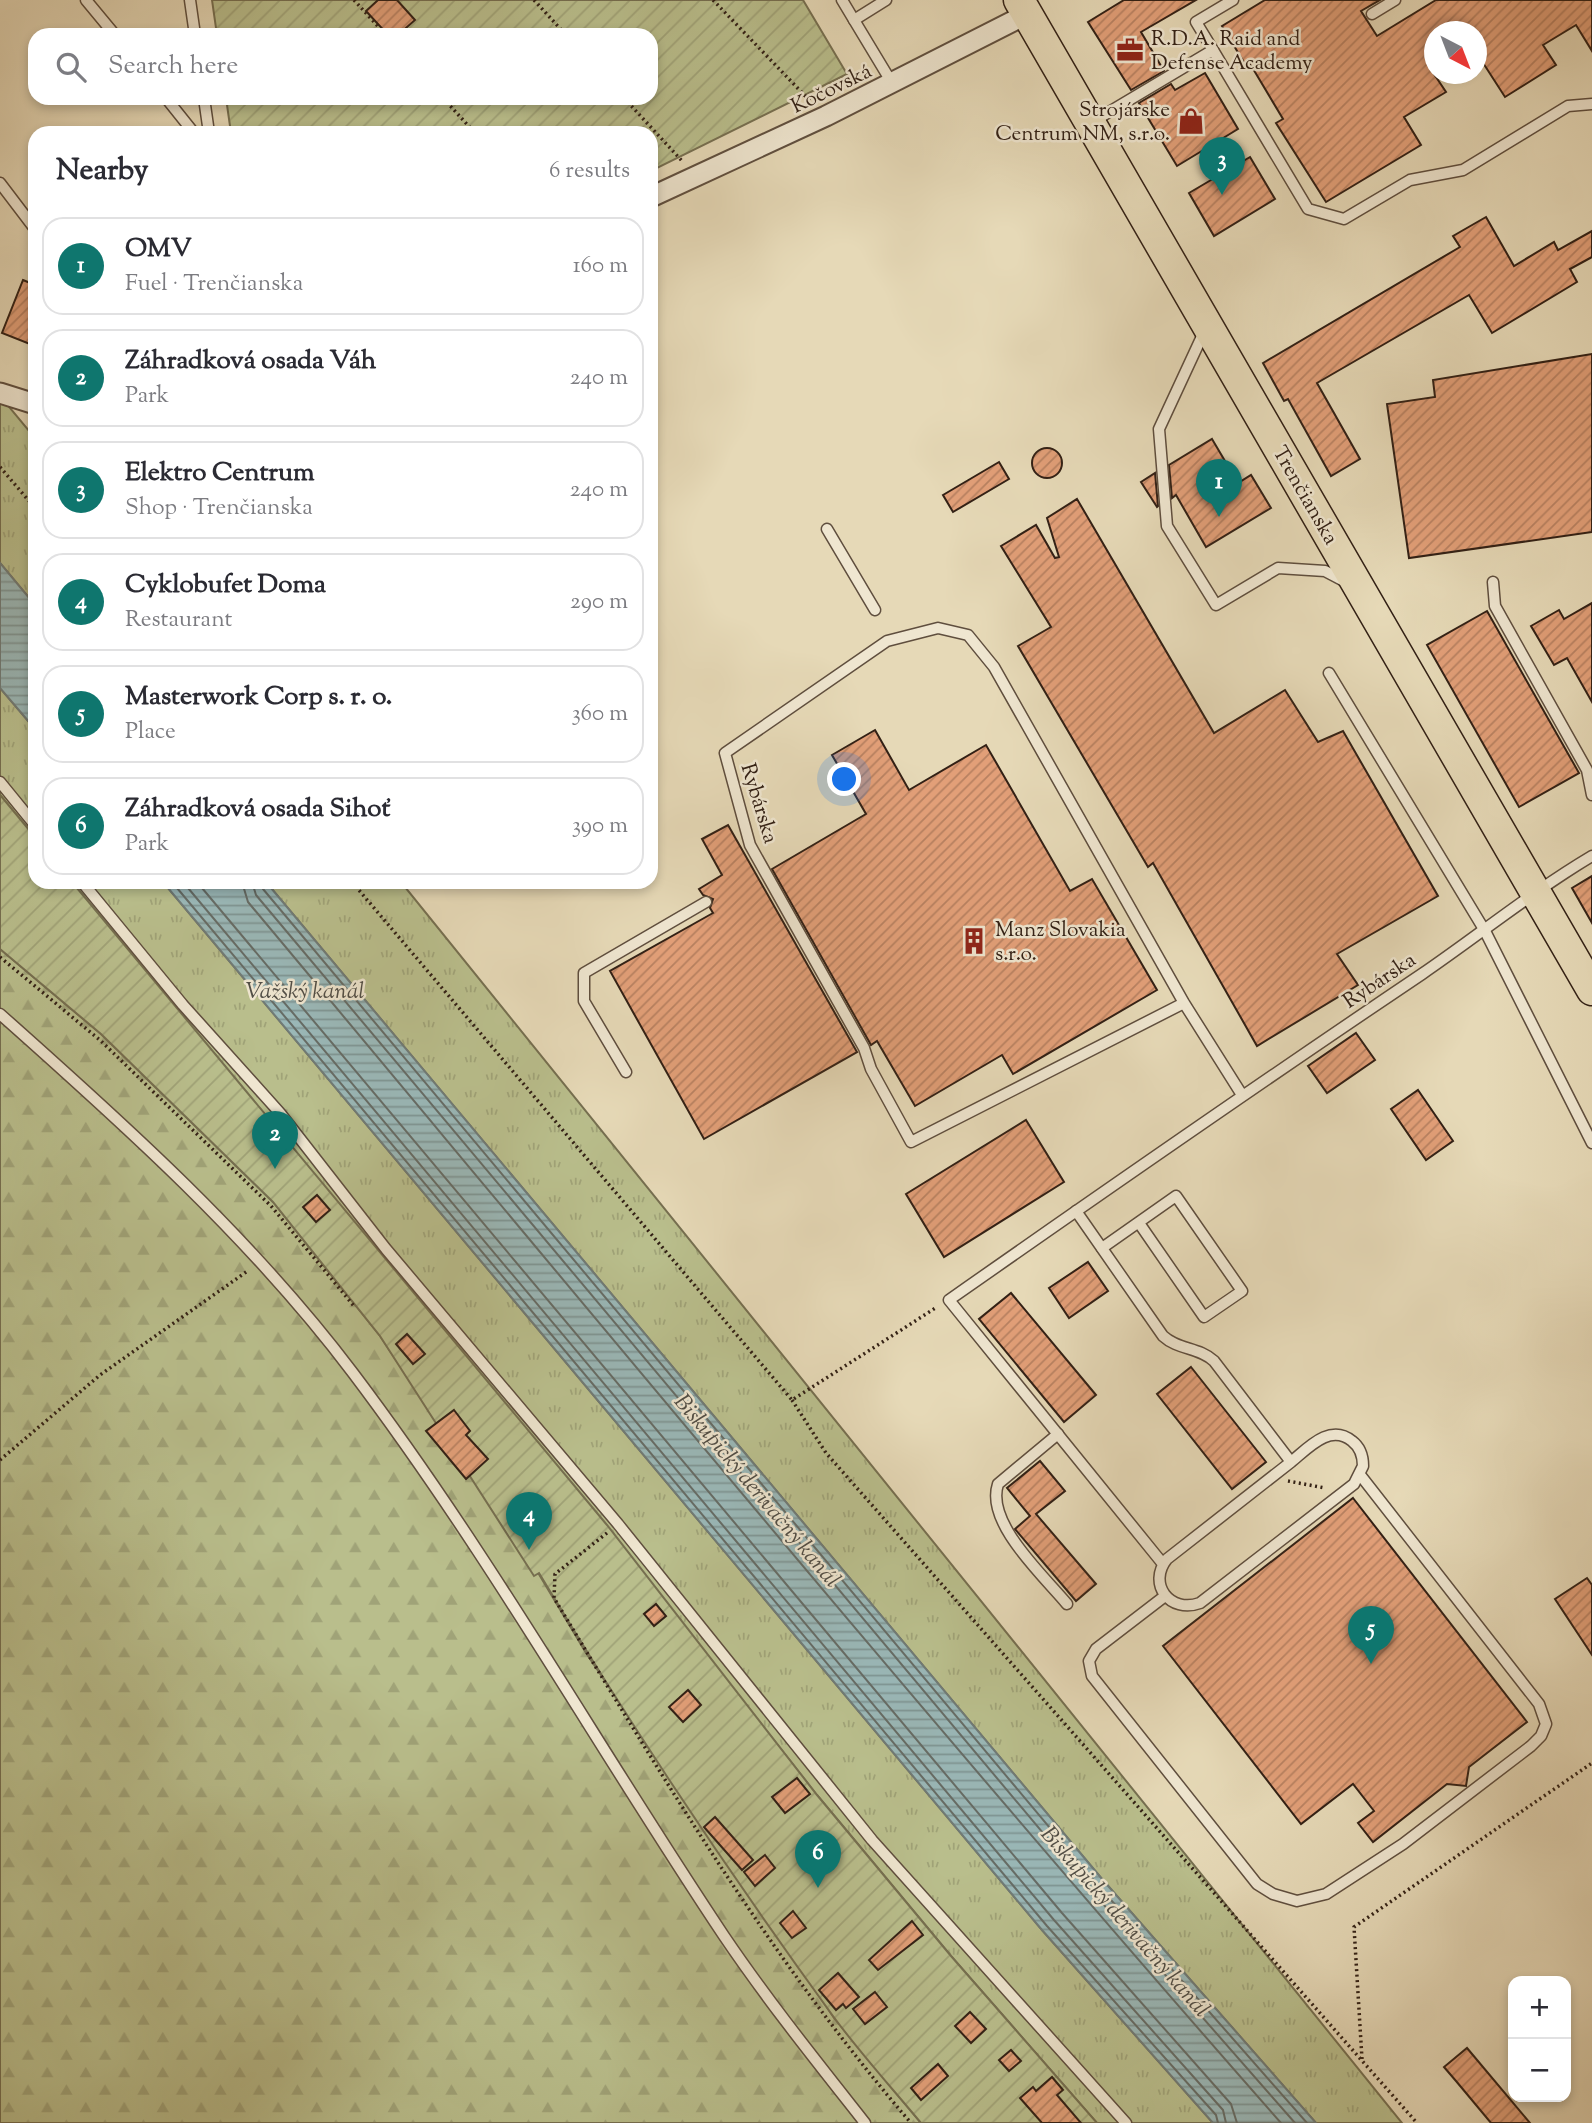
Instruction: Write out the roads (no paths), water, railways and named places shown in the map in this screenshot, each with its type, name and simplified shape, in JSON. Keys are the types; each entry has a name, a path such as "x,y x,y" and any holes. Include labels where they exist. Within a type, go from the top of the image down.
{"main road":[{"name":"Trenčianska","path":"1023,7 1536,892 1588,975"}],"street":[{"name":"Kočovská","path":"658,194 892,83 1023,7"},
{"path":"0,393 28,402"}],"lane":[{"path":"86,0 109,28"},
{"path":"190,0 194,28"},
{"path":"842,0 892,83"},
{"path":"854,20 886,0"},
{"path":"1233,0 1196,22 1308,209 1344,219 1410,180 1463,170 1568,106 1592,104"},
{"path":"1372,14 1395,0"},
{"path":"1090,122 1213,50"},
{"path":"172,105 188,126"},
{"path":"205,105 208,126"},
{"path":"0,183 28,220"},
{"path":"1208,325 1159,429 1167,526 1216,605 1278,568 1325,571 1360,589"},
{"path":"827,529 875,610"},
{"path":"1493,582 1495,606 1587,769 1592,795"},
{"name":"Rybárska","path":"1184,1003 911,1142 871,1069 864,1048 759,870 725,753 887,641 938,628 968,635 994,667 1184,1003 1242,1095"},
{"path":"1329,673 1485,931 1592,1143"},
{"path":"0,782 28,816"},
{"name":"Rybárska","path":"1058,1434 949,1300 1242,1095 1592,856"},
{"path":"88,889 183,1005 280,1113 386,1249 618,1524 872,1840 1126,2123"},
{"path":"626,1072 584,1001 584,973 706,902"},
{"path":"0,1014 128,1128 259,1262 351,1371 460,1521 724,1937 785,2023 865,2123"},
{"path":"1102,1248 1176,1196 1242,1291 1204,1317 1139,1223"},
{"path":"1076,1211 1163,1336 1170,1343 1206,1353 1291,1462"},
{"path":"1067,1604 1012,1539 999,1511 996,1491 998,1483 1058,1434 1163,1564"},
{"path":"1341,1435 1350,1439 1361,1452 1361,1476 1200,1604 1184,1606 1165,1596 1159,1584 1163,1564 1326,1436 1341,1435"},
{"path":"1165,1596 1096,1649 1089,1661 1091,1675 1257,1884 1273,1894 1297,1901 1326,1894 1403,1844 1531,1746 1541,1736 1546,1724 1539,1704 1361,1476"}],"water":[{"path":"0,563 28,597 28,721 0,688"},
{"name":"Važský kanál","path":"169,889 272,889 1102,1879 1316,2123 1213,2123 1042,1930"}],"place":[{"name":"R.D.A. Raid and Defense Academy","path":"1130,50"},
{"name":"Strojárske Centrum NM, s.r.o.","path":"1191,121"},
{"name":"Elektro Centrum","path":"1222,195"},
{"name":"OMV","path":"1219,517"},
{"name":"Manz Slovakia s.r.o.","path":"974,941"},
{"name":"Záhradková osada Váh","path":"275,1169"},
{"name":"Cyklobufet Doma","path":"529,1550"},
{"name":"Masterwork Corp s. r. o.","path":"1371,1664"},
{"name":"Záhradková osada Sihoť","path":"818,1888"}],"water label":[{"name":"Biskupický derivačný kanál","path":"758,1490"},
{"name":"Biskupický derivačný kanál","path":"1126,1921"}]}
